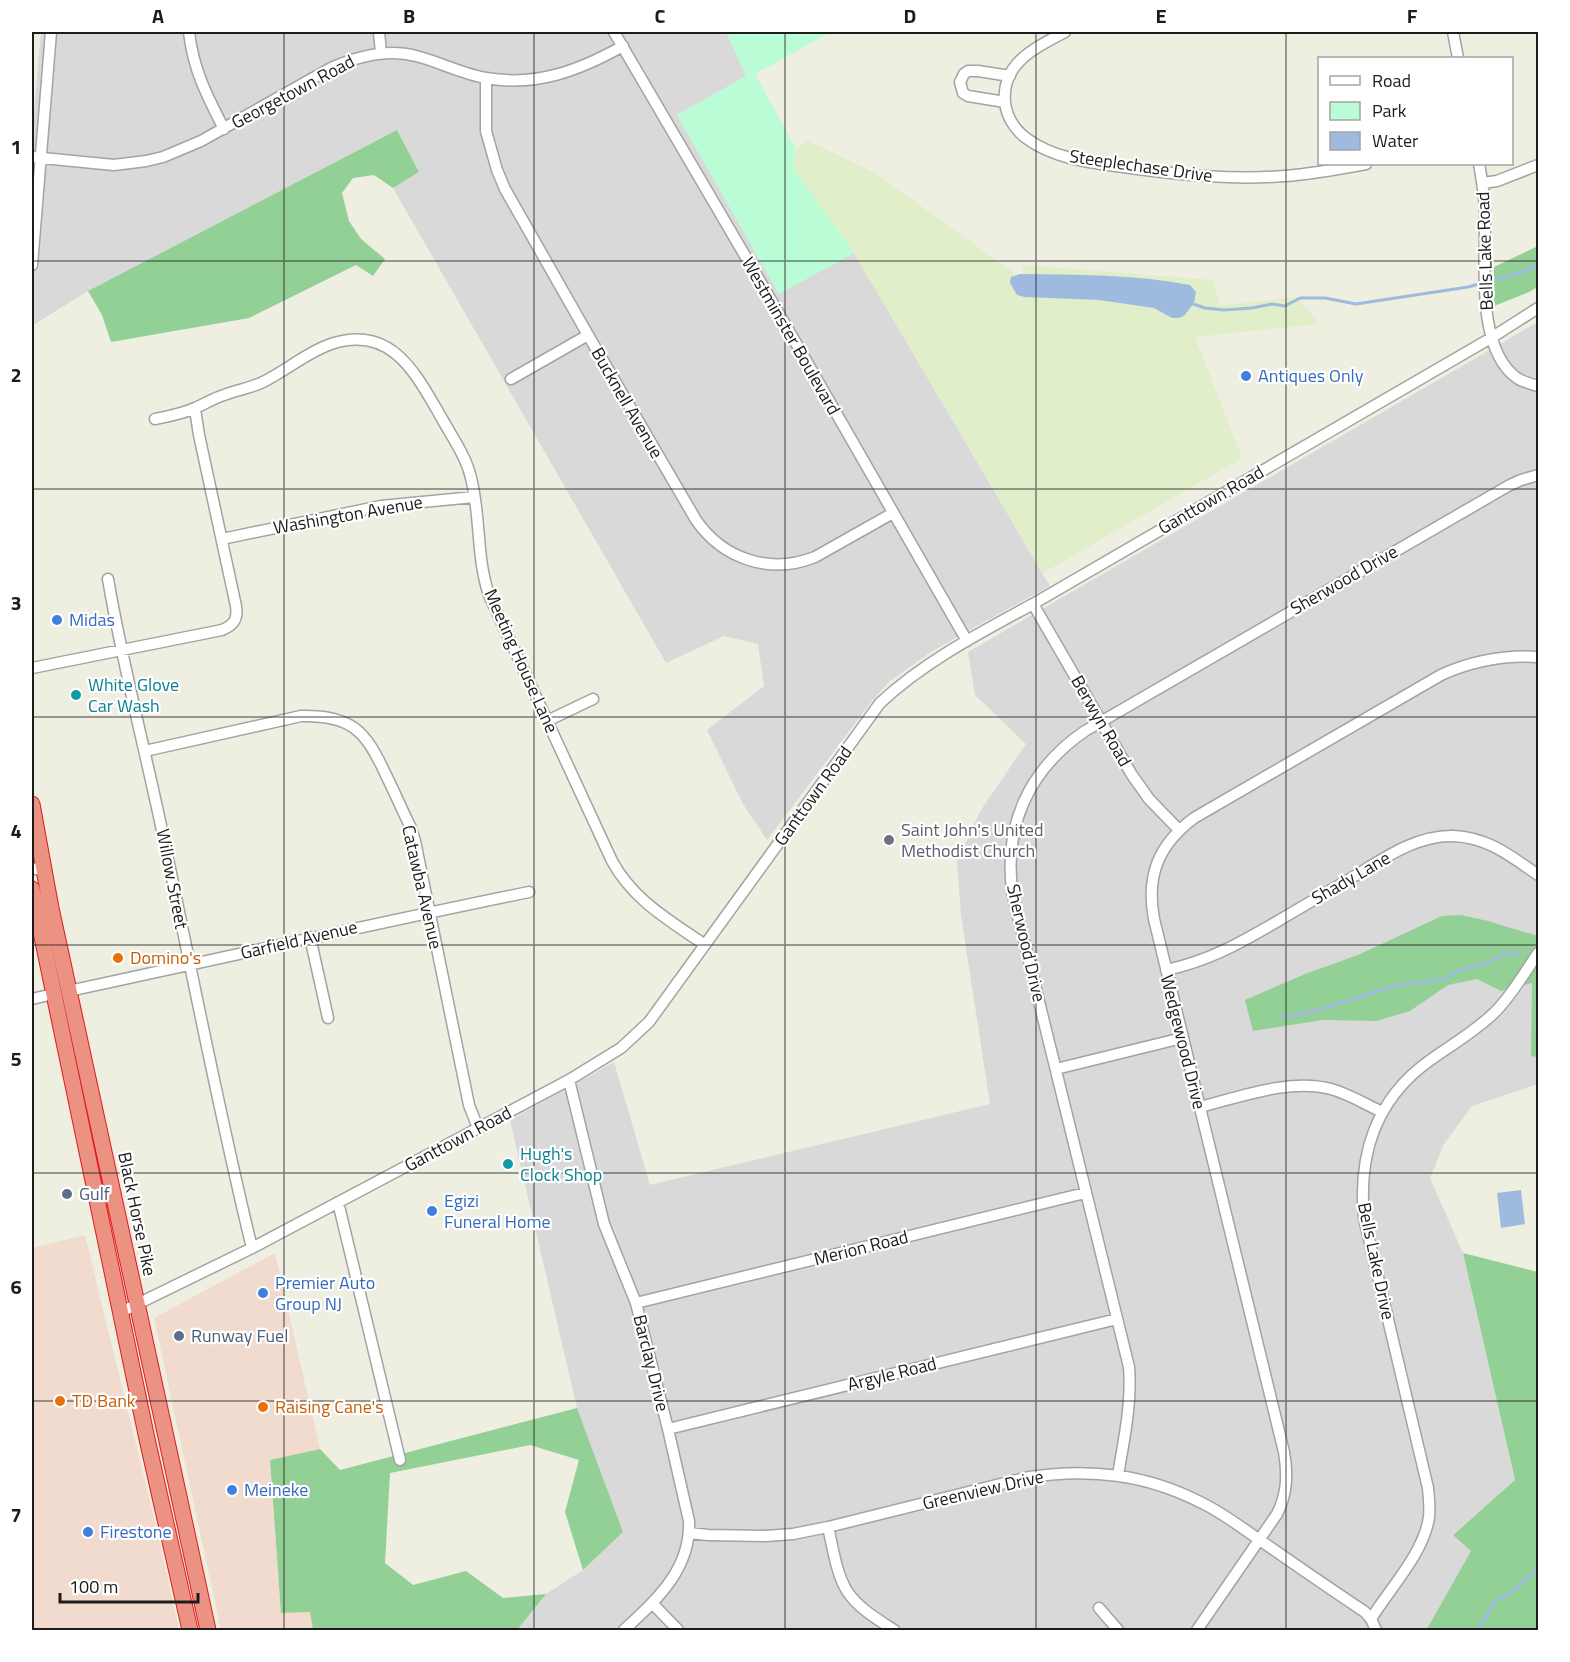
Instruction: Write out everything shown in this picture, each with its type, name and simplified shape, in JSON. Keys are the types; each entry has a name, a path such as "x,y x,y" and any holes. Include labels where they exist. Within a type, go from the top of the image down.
{"highway":[{"name":"Black Horse Pike","path":"32,804 38,870 69,991 208,1630"},
{"name":"Black Horse Pike","path":"32,889 147,1439 190,1630"}],"street":[{"path":"32,265 36,158 51,32"},
{"path":"189,32 199,80 224,129"},
{"path":"379,32 381,53"},
{"name":"Westminster Boulevard","path":"614,32 967,641"},
{"path":"1010,76 973,71 964,74 960,82 963,93 968,96 1005,102 1010,76 1022,57 1065,32"},
{"path":"1453,32 1458,57"},
{"name":"Georgetown Road","path":"36,158 114,165 163,158 224,129 331,68 356,58 381,53 394,52 417,56 486,78 518,80 553,76 590,64 622,46"},
{"name":"Bucknell Avenue","path":"486,78 486,131 496,170 505,189 696,520 707,534 723,548 743,558 764,564 794,564 824,552 893,513"},
{"name":"Steeplechase Drive","path":"1005,102 1012,124 1027,139 1059,154 1097,164 1185,175 1240,177 1302,174 1360,165"},
{"name":"Bells Lake Road","path":"1479,165 1485,212 1485,291 1491,338"},
{"path":"1483,183 1497,181 1539,165"},
{"name":"Ganttown Road","path":"121,1312 339,1203 569,1080 621,1048 649,1022 880,703 895,689 920,670 967,641 1539,308"},
{"path":"511,379 588,335"},
{"path":"1491,338 1507,369 1516,377 1539,386"},
{"name":"Meeting House Lane","path":"155,419 195,408 225,394 262,382 331,344 356,340 374,343 400,357 417,377 464,458 471,477 486,587 608,853 634,893 705,945"},
{"path":"32,668 222,630 230,627 234,622 237,617 236,606 195,408"},
{"name":"Sherwood Drive","path":"1119,1475 1128,1410 1130,1379 1127,1358 1015,905 1010,871 1012,842 1019,813 1040,773 1070,741 1508,486 1539,475"},
{"name":"Washington Avenue","path":"222,539 371,507 474,497"},
{"name":"Willow Street","path":"108,579 231,1162 252,1248"},
{"name":"Berwyn Road","path":"1033,604 1142,791 1179,830"},
{"name":"Wedgewood Drive","path":"1197,1630 1277,1514 1287,1484 1286,1463 1154,919 1151,888 1159,858 1171,838 1202,813 1441,675 1492,658 1539,657"},
{"path":"547,720 593,699"},
{"name":"Catawba Avenue","path":"145,751 301,716 332,718 360,730 375,750 415,841 469,1105 478,1128"},
{"name":"Shady Lane","path":"1166,970 1198,962 1242,942 1394,853 1428,838 1452,836 1472,838 1488,843 1539,875"},
{"name":"Garfield Avenue","path":"69,991 189,966 310,937 530,892"},
{"path":"310,937 328,1018"},
{"name":"Bells Lake Drive","path":"1371,1619 1414,1556 1426,1527 1430,1504 1364,1218 1362,1188 1368,1148 1382,1112 1396,1091 1413,1073 1496,1011 1539,952"},
{"path":"32,999 53,994"},
{"path":"1056,1069 1182,1038"},
{"name":"Barclay Drive","path":"569,1080 601,1214 636,1303 668,1429 686,1508 689,1533 687,1548 680,1565 665,1588 652,1604 624,1630"},
{"path":"1200,1107 1279,1088 1307,1085 1340,1092 1382,1112"},
{"name":"Merion Road","path":"636,1303 1085,1193"},
{"path":"339,1203 400,1460"},
{"name":"Argyle Road","path":"668,1429 1117,1320"},
{"name":"Greenview Drive","path":"689,1533 779,1536 828,1527 1029,1477 1079,1472 1119,1475 1151,1482 1188,1496 1218,1512 1365,1612 1376,1630"},
{"path":"828,1527 838,1568 846,1589 867,1612 894,1630"},
{"path":"652,1604 678,1630"},
{"path":"1099,1608 1118,1630"}],"shaded area":[{"path":"41,32 726,32 747,76 677,115 779,293 854,253 1050,586 931,652 889,682 872,701 767,840 743,804 707,730 764,686 758,644 724,636 666,663 393,188 419,172 397,130 88,291 32,324 32,135"},
{"path":"1538,322 1538,1084 1472,1106 1444,1144 1430,1178 1463,1253 1515,1481 1453,1534 1471,1551 1427,1630 517,1630 546,1594 583,1570 623,1532 577,1408 510,1120 614,1062 650,1185 990,1104 961,915 957,860 981,810 1026,744 975,695 968,652"},
{"path":"85,1235 179,1630 32,1630 32,1248"},
{"path":"275,1253 320,1449 270,1461 281,1613 310,1612 313,1630 221,1630 154,1318"}],"green space":[{"path":"726,32 831,32 755,74 796,149 792,166 854,253 779,294 677,115 746,76"},
{"path":"397,130 419,172 393,188 374,175 353,178 342,193 349,221 361,239 385,259 373,276 356,265 249,318 111,342 102,315 88,291"},
{"path":"808,141 874,172 1025,281 1021,265 1213,280 1220,305 1298,297 1319,324 1195,337 1242,458 1043,573 854,253 792,166 796,149"},
{"path":"1538,246 1538,287 1494,306 1494,267"},
{"path":"1461,915 1538,936 1538,1057 1531,1056 1532,983 1501,991 1477,979 1448,985 1410,1011 1376,1021 1323,1020 1253,1031 1245,1000 1305,974 1358,955 1442,916"},
{"path":"1463,1253 1538,1272 1538,1630 1427,1630 1471,1551 1453,1535 1515,1480"},
{"path":"577,1408 623,1532 583,1570 565,1512 579,1460 530,1445 390,1473 385,1563 413,1585 466,1571 503,1598 546,1594 517,1630 313,1630 310,1612 281,1613 270,1460 320,1449 340,1470"}],"water":[{"path":"1020,274 1105,276 1169,281 1190,285 1196,292 1194,303 1184,316 1172,318 1154,308 1099,300 1017,295 1010,283 1011,277"},
{"path":"1521,1190 1525,1224 1501,1228 1497,1193"}],"waterway":[{"path":"1190,303 1205,308 1224,310 1272,304 1285,306 1300,298 1325,298 1356,304 1468,287 1517,274 1538,265"},
{"path":"1281,1017 1325,1008 1390,987 1443,980 1457,971 1487,963 1502,955 1519,953"},
{"path":"1478,1630 1496,1600 1513,1591 1538,1569"}],"place":[{"name":"Antiques Only","path":"1246,376"},
{"name":"Midas","path":"57,620"},
{"name":"White Glove Car Wash","path":"76,695"},
{"name":"Saint John's United Methodist Church","path":"889,840"},
{"name":"Domino's","path":"118,958"},
{"name":"Hugh's Clock Shop","path":"508,1164"},
{"name":"Gulf","path":"67,1194"},
{"name":"Egizi Funeral Home","path":"432,1211"},
{"name":"Premier Auto Group NJ","path":"263,1293"},
{"name":"Runway Fuel","path":"179,1336"},
{"name":"TD Bank","path":"60,1401"},
{"name":"Raising Cane's","path":"263,1407"},
{"name":"Meineke","path":"232,1490"},
{"name":"Firestone","path":"88,1532"}]}
